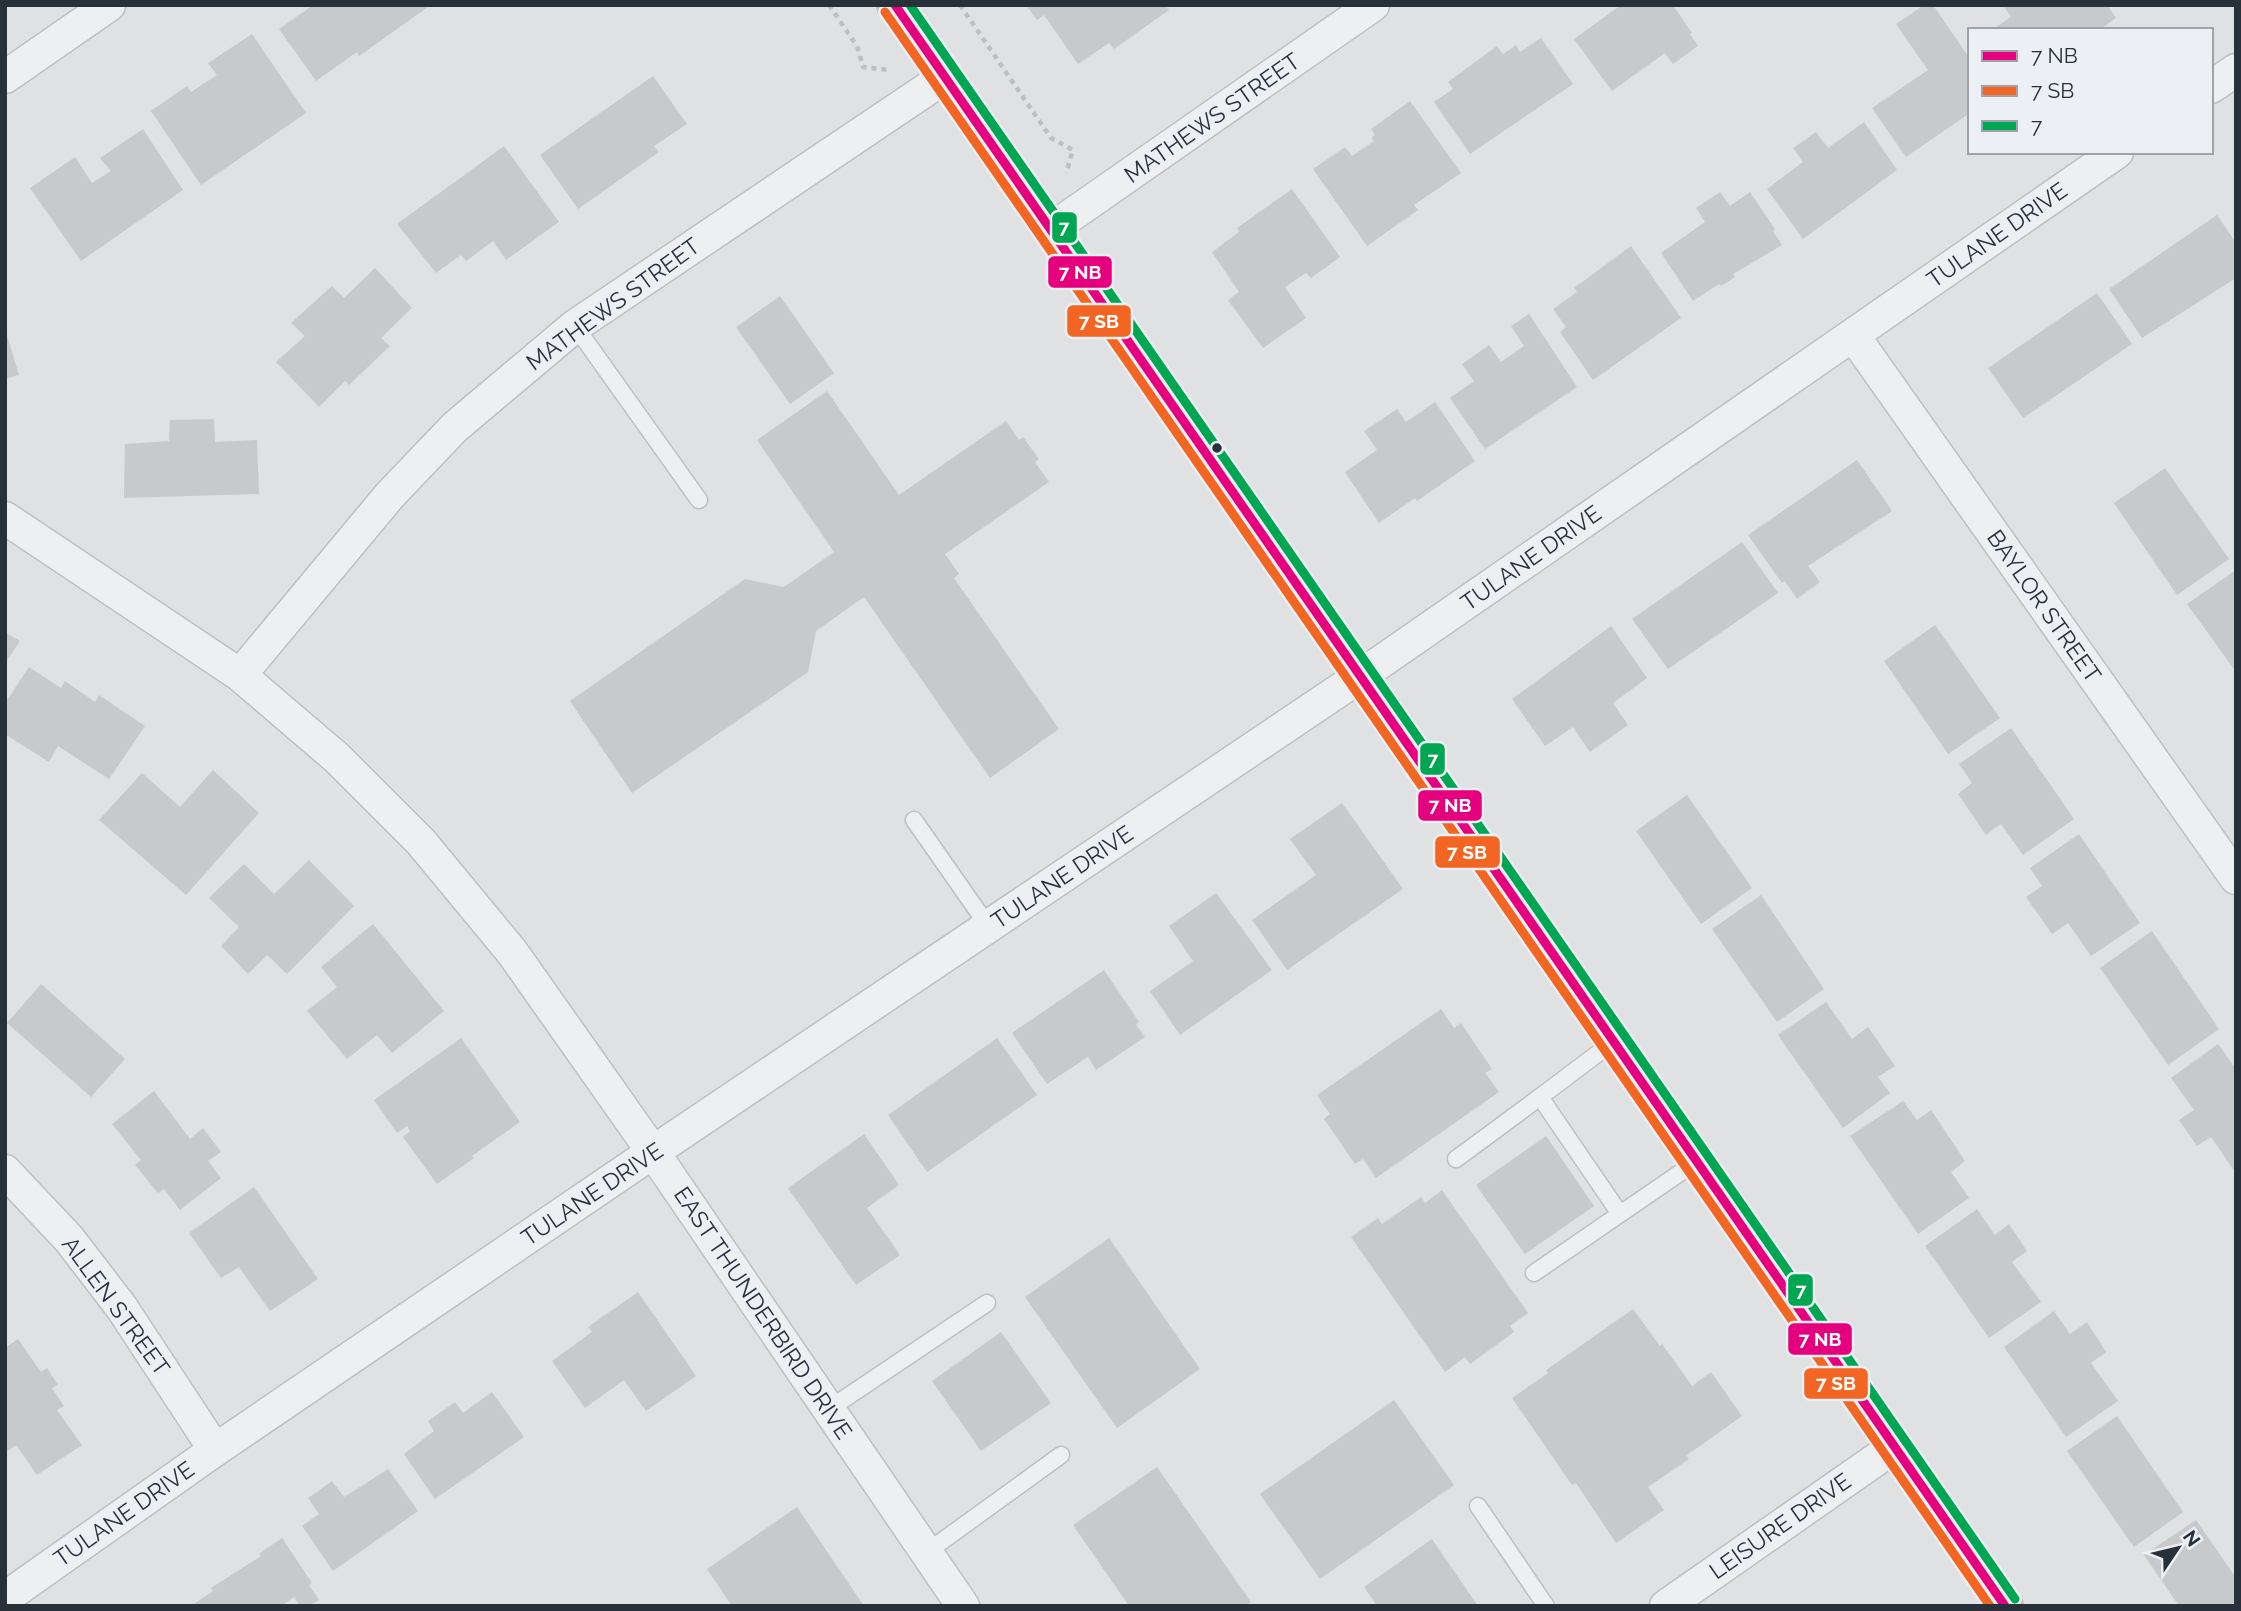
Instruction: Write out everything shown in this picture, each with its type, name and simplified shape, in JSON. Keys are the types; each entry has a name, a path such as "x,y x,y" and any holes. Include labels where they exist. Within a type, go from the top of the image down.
{"main road":[{"path":"895,5 2005,1606"}],"street":[{"path":"5,77 110,5"},
{"name":"MATHEWS STREET","path":"1050,230 1373,5"},
{"path":"2213,86 2236,70"},
{"name":"MATHEWS STREET","path":"240,675 390,495 446,436 575,326 945,77"},
{"name":"TULANE DRIVE","path":"5,1598 215,1450 653,1152 1359,677 2114,154"},
{"name":"BAYLOR STREET","path":"1853,335 2236,878"},
{"name":"EAST THUNDERBIRD DRIVE","path":"5,518 240,675 337,758 421,842 513,952 963,1606"},
{"name":"ALLEN STREET","path":"5,1171 69,1239 122,1308 215,1450"},
{"name":"LEISURE DRIVE","path":"1665,1606 1894,1447"}],"lane":[{"path":"575,326 699,500"},
{"path":"914,820 988,926"},
{"path":"1456,1159 1613,1042"},
{"path":"1540,1097 1620,1214"},
{"path":"1534,1273 1696,1162"},
{"path":"829,1409 987,1303"},
{"path":"927,1552 1061,1455"},
{"path":"1478,1506 1546,1606"}],"path":[{"path":"829,5 857,46 863,67"},
{"path":"960,5 1051,138 1073,150"}],"building":[{"path":"313,5 428,7 359,56 357,52 316,81 279,29"},
{"path":"1026,5 1165,5 1169,10 1114,49 1109,43 1078,64 1044,15 1037,20"},
{"path":"1621,5 1673,5 1698,46 1673,64 1665,53 1612,91 1574,39"},
{"path":"1924,5 1933,5 1968,56 1968,116 1906,157 1872,108 1928,70 1896,24"},
{"path":"2003,5 2107,5 2116,18 2102,28 1995,28 2011,17"},
{"path":"252,34 306,113 201,185 151,111 187,86 191,92 217,75 208,63"},
{"path":"1541,38 1573,84 1470,154 1434,102 1453,89 1448,82 1497,46 1503,54 1516,45 1520,52"},
{"path":"653,76 687,124 654,146 659,152 578,209 540,155"},
{"path":"1410,101 1461,173 1414,205 1418,210 1367,246 1313,169 1345,147 1352,156 1374,141 1371,138 1375,135 1371,129"},
{"path":"1864,122 1897,170 1803,239 1767,189 1803,162 1793,148 1816,132 1828,148"},
{"path":"143,129 183,190 81,261 30,188 75,157 92,183 111,171 100,158"},
{"path":"504,146 559,222 506,260 493,241 466,261 461,255 436,273 397,224"},
{"path":"1292,189 1340,257 1311,278 1306,273 1285,287 1306,318 1263,348 1228,300 1239,292 1212,252 1239,232 1237,228"},
{"path":"1720,192 1730,206 1750,192 1775,229 1773,231 1782,245 1733,274 1735,277 1721,286 1719,284 1693,301 1661,253 1705,222 1696,208"},
{"path":"2217,215 2236,243 2236,278 2142,338 2109,289"},
{"path":"1631,246 1681,318 1593,380 1560,332 1566,327 1553,309 1577,292 1574,288"},
{"path":"375,268 412,308 381,338 390,346 349,385 345,381 319,407 276,362 305,336 291,323 332,286 344,298"},
{"path":"2097,293 2132,344 2023,418 1988,368"},
{"path":"780,296 834,373 790,404 736,327"},
{"path":"1529,314 1577,387 1485,449 1450,398 1474,381 1462,364 1489,345 1501,362 1524,346 1511,326"},
{"path":"5,333 19,375 5,379"},
{"path":"827,391 899,495 1006,421 1019,440 1023,437 1039,459 1035,462 1049,482 945,554 959,574 954,578 1059,729 990,778 864,597 816,631 808,672 632,793 570,701 745,579 784,587 834,552 757,440"},
{"path":"1435,402 1475,461 1417,501 1415,498 1379,523 1345,472 1377,450 1364,431 1397,409 1406,422"},
{"path":"214,419 215,442 257,440 259,494 124,498 125,444 169,441 170,420"},
{"path":"1857,460 1892,511 1808,566 1820,582 1797,599 1785,581 1782,583 1748,535"},
{"path":"2165,468 2229,559 2177,595 2114,503"},
{"path":"1742,542 1778,593 1668,669 1632,619"},
{"path":"2236,570 2236,672 2187,604"},
{"path":"1935,625 2000,718 1948,754 1884,661"},
{"path":"1611,626 1647,678 1613,703 1628,725 1590,752 1573,727 1545,746 1512,699"},
{"path":"5,632 20,641 5,663"},
{"path":"29,667 61,688 65,681 95,702 99,695 145,726 109,779 58,746 49,762 5,734 5,703"},
{"path":"2011,728 2074,819 2023,855 2001,824 1986,835 1958,794 1972,783 1959,764"},
{"path":"213,770 259,813 186,895 99,820 142,773 180,807"},
{"path":"1687,795 1752,888 1701,924 1636,831"},
{"path":"1342,803 1403,889 1287,970 1252,920 1316,875 1290,839"},
{"path":"2079,834 2140,923 2091,956 2068,923 2052,934 2026,897 2042,886 2030,868"},
{"path":"309,860 354,906 287,974 267,955 248,974 221,946 239,927 209,898 244,864 274,894"},
{"path":"1216,893 1272,970 1180,1035 1150,991 1193,961 1169,926"},
{"path":"1761,895 1824,989 1777,1022 1712,929"},
{"path":"373,924 444,1011 392,1053 377,1035 347,1059 307,1011 337,987 321,967"},
{"path":"2152,931 2219,1029 2168,1065 2100,968"},
{"path":"1104,970 1139,1022 1136,1025 1145,1037 1096,1070 1088,1057 1047,1084 1012,1033"},
{"path":"41,984 125,1059 91,1097 7,1023"},
{"path":"1826,1002 1852,1039 1868,1027 1895,1066 1878,1077 1890,1093 1843,1128 1778,1035"},
{"path":"1441,1009 1454,1028 1461,1023 1492,1069 1485,1073 1499,1092 1376,1178 1363,1159 1355,1164 1324,1119 1330,1114 1317,1095"},
{"path":"461,1038 520,1122 437,1184 403,1137 410,1131 407,1126 397,1133 374,1100"},
{"path":"997,1038 1037,1095 927,1172 888,1115"},
{"path":"2218,1044 2236,1069 2236,1167 2233,1169 2211,1137 2197,1146 2179,1120 2194,1110 2171,1078"},
{"path":"154,1091 190,1139 203,1128 221,1152 208,1161 221,1178 180,1210 164,1189 158,1193 135,1165 141,1160 112,1124"},
{"path":"1903,1101 1917,1120 1931,1110 1965,1161 1951,1172 1969,1198 1918,1234 1850,1136"},
{"path":"864,1134 899,1185 867,1208 900,1255 856,1285 788,1188"},
{"path":"1546,1136 1594,1206 1525,1254 1476,1185"},
{"path":"254,1187 318,1279 270,1311 239,1267 221,1278 189,1233"},
{"path":"1442,1190 1528,1313 1510,1326 1514,1332 1470,1364 1465,1357 1445,1372 1351,1237 1378,1218 1382,1224 1421,1197 1425,1203"},
{"path":"1977,1209 1995,1235 2009,1224 2027,1251 2012,1262 2041,1302 1989,1338 1925,1246"},
{"path":"1109,1238 1200,1369 1117,1428 1025,1297"},
{"path":"638,1292 696,1376 646,1411 624,1380 585,1408 552,1361 592,1332 588,1327"},
{"path":"1633,1309 1692,1386 1711,1372 1742,1416 1686,1456 1689,1459 1648,1487 1664,1510 1616,1543 1576,1483 1572,1485 1512,1398 1548,1373 1546,1370"},
{"path":"2054,1311 2070,1334 2087,1322 2106,1352 2091,1363 2118,1401 2066,1437 2004,1347"},
{"path":"1001,1332 1051,1403 981,1451 932,1381"},
{"path":"18,1339 41,1372 47,1368 58,1385 52,1388 64,1406 57,1410 82,1445 37,1475 16,1445 5,1453 5,1348"},
{"path":"492,1392 524,1437 435,1499 404,1454 434,1431 428,1421 455,1402 463,1413"},
{"path":"1394,1400 1454,1485 1320,1579 1260,1494"},
{"path":"2117,1416 2183,1512 2134,1547 2067,1451"},
{"path":"1157,1467 1251,1602 1245,1606 1129,1606 1073,1525"},
{"path":"388,1469 418,1511 333,1571 302,1526 319,1514 308,1498 332,1481 344,1497"},
{"path":"797,1507 864,1606 732,1606 707,1569"},
{"path":"2196,1520 2236,1578 2236,1606 2179,1606 2144,1555"},
{"path":"282,1538 312,1583 309,1585 319,1600 309,1606 300,1606 294,1597 281,1606 191,1606 213,1591 211,1588 261,1556 259,1554"},
{"path":"1432,1539 1478,1606 1377,1606 1364,1587"}],"transit line":[{"path":"895,5 2005,1606"},
{"name":"7","path":"910,5 2015,1599"},
{"path":"885,12 1990,1606"}]}
